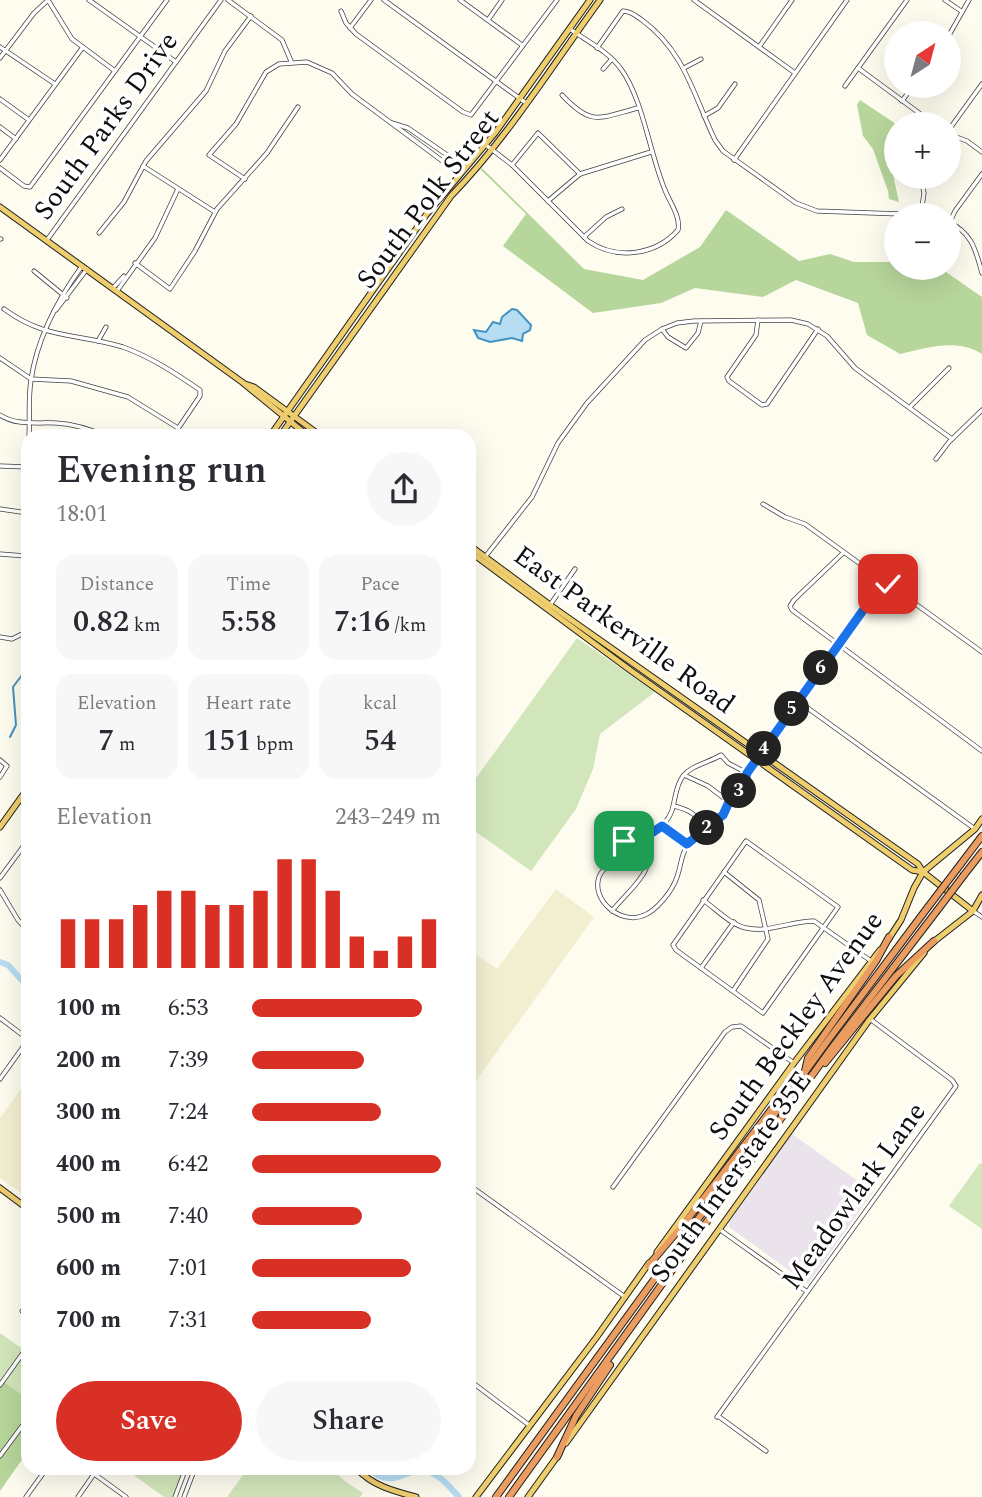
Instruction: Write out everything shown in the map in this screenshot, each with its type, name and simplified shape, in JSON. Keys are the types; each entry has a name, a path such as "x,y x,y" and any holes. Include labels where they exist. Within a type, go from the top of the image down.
{"highway":[{"path":"496,1497 804,1072 982,836"},
{"path":"509,1497 807,1082 982,852"},
{"path":"804,1072 808,1058 876,961 889,937"},
{"path":"807,1082 836,1051 896,976 934,941"},
{"path":"648,1266 687,1220 774,1106 786,1098"},
{"path":"556,1457 576,1416 658,1290"}],"main road":[{"name":"South Polk Street","path":"285,429 451,196 492,150 526,103 590,0"},
{"name":"South Polk Street","path":"275,429 426,215 486,145 519,99 600,0"},
{"path":"0,207 242,382 285,414 300,429"},
{"path":"285,414 294,416 312,429"},
{"name":"East Parkerville Road","path":"476,552 756,760 912,870 923,872"},
{"name":"East Parkerville Road","path":"476,555 484,559"},
{"name":"East Parkerville Road","path":"618,657 918,863 923,872 973,911"},
{"path":"769,769 790,779 795,777"},
{"path":"823,806 828,799"},
{"path":"2,821 21,800"},
{"name":"South Beckley Avenue","path":"476,1497 553,1397 794,1063 889,937 905,911 923,872 975,829 982,819"},
{"path":"899,860 904,853"},
{"name":"South Interstate 35E","path":"528,1497 870,1019 934,941 973,911 982,895"},
{"path":"0,1188 21,1204"},
{"path":"364,1475 382,1487 416,1497"}],"street":[{"path":"0,58 34,13 48,0 72,38 115,72"},
{"path":"89,0 176,62"},
{"name":"South Parks Drive","path":"47,240 221,0"},
{"path":"228,0 282,40 291,61"},
{"path":"350,28 371,0"},
{"path":"384,0 526,103"},
{"path":"460,0 522,45"},
{"path":"488,20 502,0"},
{"path":"341,11 350,28 463,112 471,115 557,0"},
{"path":"694,0 795,74"},
{"path":"759,47 792,0"},
{"path":"734,160 847,0"},
{"path":"845,86 907,0"},
{"path":"945,0 961,11"},
{"path":"958,21 961,11 970,0"},
{"path":"0,168 24,186 30,187 165,1"},
{"path":"597,48 623,11 629,11 665,40 684,68 715,140 734,160 796,203 811,210 884,213"},
{"path":"99,233 124,202 143,166 206,91 225,51 251,16"},
{"path":"486,145 512,165 584,237 600,248 636,254 665,241 678,230 679,224 623,71 573,31"},
{"path":"0,47 55,85"},
{"path":"0,160 83,47"},
{"path":"684,68 701,59"},
{"path":"603,68 612,60"},
{"path":"245,180 209,155 236,124 266,72 291,61 307,62 326,69 352,94 468,179"},
{"path":"858,68 917,112"},
{"path":"961,114 982,83"},
{"path":"704,116 718,108 735,84"},
{"path":"562,95 577,111 590,118 638,108"},
{"path":"0,99 29,120"},
{"path":"135,263 170,289 195,251 215,213 267,153 298,107"},
{"path":"389,121 408,128 473,173"},
{"path":"0,127 16,139"},
{"path":"512,165 538,133 580,174"},
{"path":"961,138 982,152"},
{"path":"548,201 580,174 651,152"},
{"path":"442,160 446,154"},
{"path":"143,166 215,213"},
{"path":"961,203 982,174"},
{"path":"115,289 155,238 178,189"},
{"path":"584,237 606,217 622,209"},
{"path":"961,230 975,250 982,273"},
{"path":"975,250 982,247"},
{"path":"30,429 31,379 46,331 62,294 85,267"},
{"path":"54,312 67,298 85,267"},
{"path":"34,271 67,298"},
{"path":"0,358 31,379 71,381 128,397 178,429 202,393 155,361 124,348 46,331 26,323 5,309"},
{"path":"758,320 757,333 727,379 764,405 818,329"},
{"path":"662,329 667,337 686,348 697,335 701,321"},
{"path":"484,559 534,494 554,451 582,409 645,340 662,329 683,322 795,321 818,329 855,368 952,439"},
{"path":"98,341 106,327"},
{"path":"910,407 949,368"},
{"path":"936,459 982,410"},
{"path":"0,415 12,421 84,429"},
{"path":"0,466 21,467"},
{"path":"526,489 534,494"},
{"path":"763,505 805,524 982,652"},
{"path":"0,509 21,512"},
{"path":"843,553 803,590 790,606 797,615 838,646 982,751"},
{"path":"0,554 21,556"},
{"path":"747,773 728,763 721,755 692,768 684,775 676,790 673,812 662,826 650,834 626,839 616,859 599,875 599,890 612,911 631,918 644,916 652,911 675,883 687,844 723,815 729,802 744,784 747,773 864,609 902,566"},
{"path":"549,607 575,569"},
{"path":"0,636 12,639 21,634"},
{"path":"798,701 975,829"},
{"path":"0,760 7,766 0,777"},
{"path":"684,775 708,786 729,802"},
{"path":"674,806 694,814 703,831"},
{"path":"662,826 687,844"},
{"path":"612,911 642,877 649,864 652,854 650,834"},
{"path":"746,841 838,908 763,1013 676,950 673,944 724,872 746,841"},
{"path":"0,878 21,850"},
{"path":"724,872 758,900 767,928 767,943 733,991"},
{"path":"0,890 21,923"},
{"path":"704,900 746,928 767,928 814,921 871,961"},
{"path":"973,911 982,917"},
{"path":"701,968 734,922"},
{"path":"0,1018 21,1034"},
{"name":"Meadowlark Lane","path":"766,1451 718,1416 956,1086 952,1080 870,1019"},
{"path":"613,1187 725,1032 732,1027 741,1026 794,1063"},
{"path":"0,1079 2,1071 21,1048"},
{"path":"476,1190 625,1297"},
{"path":"719,1229 806,1292"},
{"path":"0,1385 21,1356"},
{"path":"476,1385 530,1425"},
{"path":"0,1457 21,1428"},
{"path":"26,1497 42,1475"},
{"path":"78,1497 93,1475"},
{"path":"95,1475 126,1497"},
{"path":"175,1497 184,1475"},
{"path":"184,1497 192,1475"}],"shaded area":[{"path":"556,889 594,917 476,1081 476,955 497,969"},
{"path":"21,1089 21,1193 0,1178 0,1118"},
{"path":"792,1134 873,1192 808,1284 729,1227 729,1220"}],"green space":[{"path":"860,100 884,116 884,180 873,149 863,136 857,105"},
{"path":"482,168 584,269 643,280 700,247 726,210 799,261 830,254 854,262 884,262 884,280 958,280 982,297 982,354 952,345 900,354 867,335 858,303 796,280 763,297 695,288 661,303 593,313 503,246 526,214 481,170"},
{"path":"887,189 896,189 899,202 889,199"},
{"path":"577,638 655,692 600,734 593,769 576,809 531,871 476,832 476,778"},
{"path":"980,1163 982,1164 982,1229 949,1206"},
{"path":"0,1333 21,1348 21,1394 0,1379"},
{"path":"0,1379 21,1394 21,1461 0,1491"},
{"path":"134,1475 181,1475 172,1497 164,1497"},
{"path":"243,1475 338,1475 363,1493 360,1497 227,1497"}],"water":[{"path":"512,309 517,310 531,325 530,330 523,334 522,341 512,338 490,342 478,338 474,330 486,332 493,322 500,324 502,317"}],"waterway":[{"path":"10,737 16,725 13,687 21,676"},
{"path":"0,962 8,965 21,979"},
{"path":"377,1475 386,1478 403,1475"},
{"path":"436,1475 459,1497"}],"route":[{"path":"624,841 650,834 662,826 687,844 714,824 723,815 729,802 744,784 747,773 864,609 880,589 888,584"}]}
